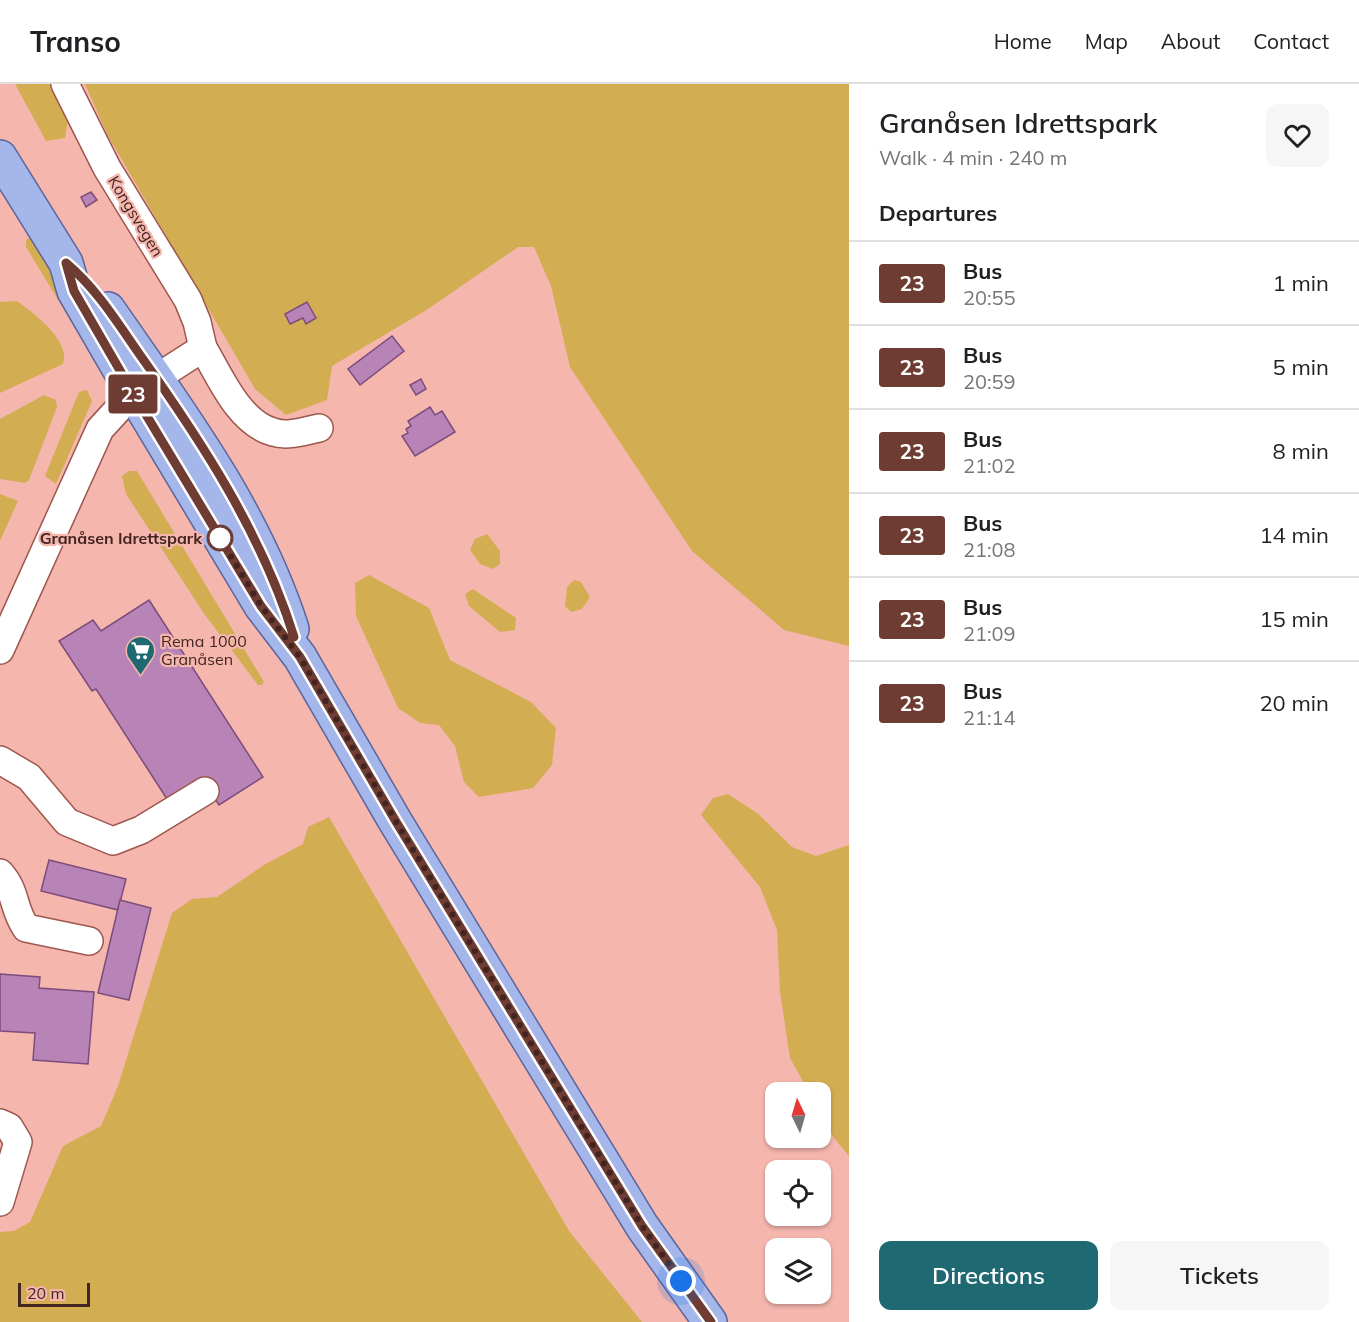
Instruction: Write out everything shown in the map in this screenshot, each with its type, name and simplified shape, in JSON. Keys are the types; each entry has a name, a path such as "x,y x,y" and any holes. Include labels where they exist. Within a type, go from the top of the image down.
{"main road":[{"path":"0,157 66,263 74,291 145,386 261,606 300,657 395,820 642,1226 710,1322"}],"street":[{"name":"Kongsvegen","path":"65,84 107,168 188,300 197,322 203,348 240,408 258,424 273,432 293,434 319,428"},
{"path":"0,650 90,448 112,414 145,386 203,348"},
{"path":"0,760 29,777 68,822 112,841 141,830 206,791"},
{"path":"0,873 11,885 16,913 26,928 89,941"},
{"path":"0,1123 9,1127 18,1142 0,1202"}],"shaded area":[{"path":"15,84 54,84 68,120 65,138 46,141"},
{"path":"85,84 849,84 849,646 784,630 692,551 570,367 551,286 534,247 518,247 428,309 332,366 327,400 286,415 255,389 107,134"},
{"path":"31,237 95,341 86,346 26,247 26,240"},
{"path":"17,301 41,320 56,337 62,346 63,364 0,393 0,302"},
{"path":"87,390 92,401 56,484 45,476 79,392"},
{"path":"44,395 56,400 57,407 29,480 25,483 0,479 0,419"},
{"path":"129,471 137,471 264,682 262,685 258,685 205,615 126,494 122,476"},
{"path":"0,494 18,501 0,541"},
{"path":"487,534 500,551 500,564 493,569 480,564 470,550 475,539"},
{"path":"369,575 429,608 450,660 531,702 556,728 552,765 533,788 479,797 464,782 455,746 439,725 420,723 398,708 356,616 355,583"},
{"path":"574,580 581,582 590,597 582,609 571,612 565,606 567,587"},
{"path":"473,589 516,618 515,630 500,632 469,606 465,594"},
{"path":"728,794 757,813 792,847 816,856 849,845 849,1156 831,1133 831,1082 803,1082 790,1058 780,992 777,930 760,887 701,815 713,798"},
{"path":"329,817 569,1231 642,1322 0,1322 0,1232 14,1231 30,1222 63,1146 101,1126 118,1086 172,913 192,899 217,897 264,865 303,844 308,827"}],"building":[{"path":"91,192 97,200 86,207 81,197"},
{"path":"307,302 316,318 306,324 303,318 290,324 285,314"},
{"path":"392,336 404,351 360,385 348,369"},
{"path":"421,379 426,389 416,395 410,385"},
{"path":"430,407 435,415 442,411 455,432 415,456 402,436 408,433 406,429 411,426 408,421"},
{"path":"149,600 263,777 219,805 201,778 167,799 96,689 92,691 59,641 93,620 101,631"},
{"path":"49,860 126,879 118,910 41,891"},
{"path":"120,900 151,908 129,1000 98,993"},
{"path":"0,974 40,977 39,988 94,992 88,1064 33,1060 35,1033 0,1031"}],"bus line":[{"name":"23","path":"294,637 281,596 254,539 227,488 182,414 90,283 66,263 74,291 261,606 300,657 395,820 642,1226 711,1322"}],"place":[{"name":"Granåsen Idrettspark","path":"220,538"},
{"name":"Rema 1000 Granåsen","path":"140,676"}],"route":[{"path":"220,538 261,606 300,657 395,820 642,1226 681,1281"}]}
